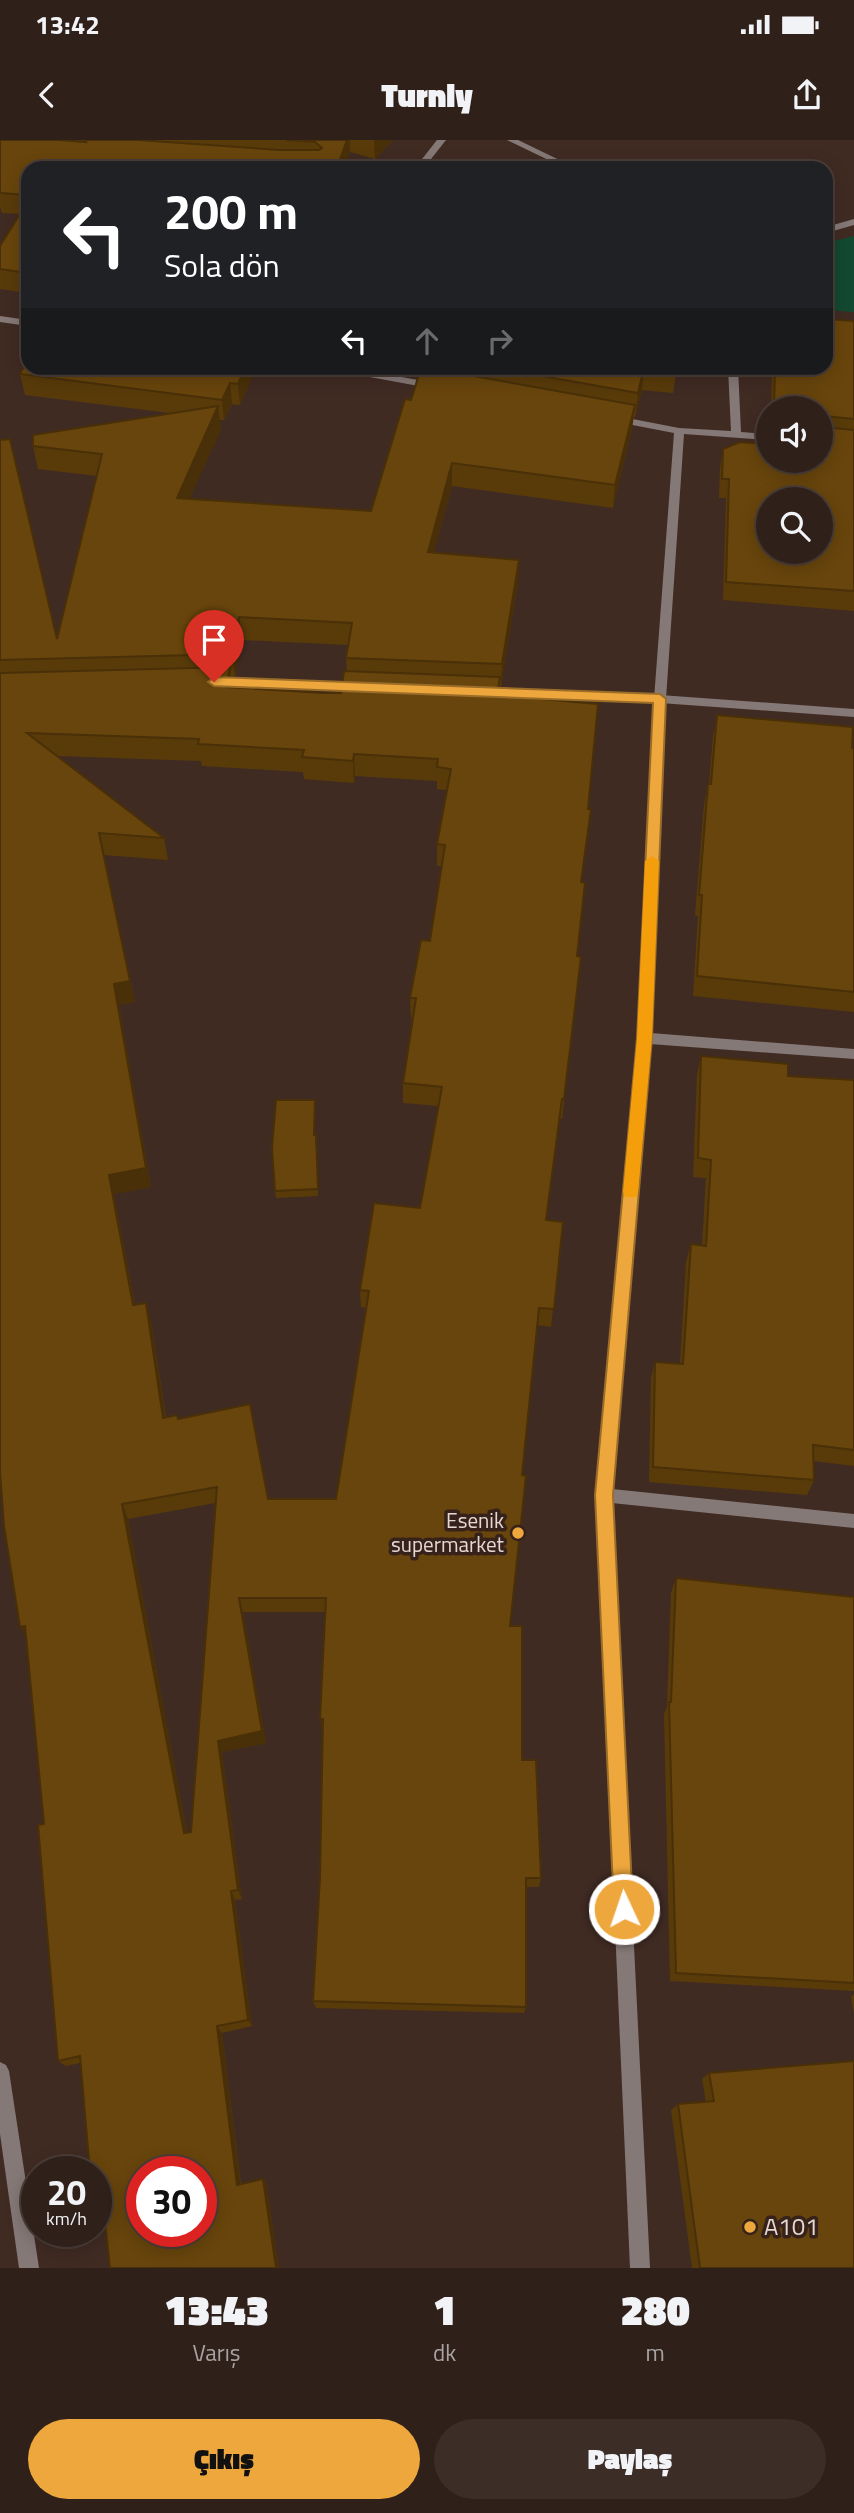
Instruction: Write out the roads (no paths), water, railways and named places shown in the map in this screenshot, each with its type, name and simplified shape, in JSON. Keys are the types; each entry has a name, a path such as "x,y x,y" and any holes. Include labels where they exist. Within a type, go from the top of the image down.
{"street":[{"path":"425,161 442,140"},
{"path":"511,140 557,161"},
{"path":"833,228 854,222"},
{"path":"0,319 21,322"},
{"path":"376,375 447,388"},
{"path":"733,375 736,435"},
{"path":"611,418 679,430 756,436"},
{"path":"640,2268 604,1495 644,1038 660,699 679,430"},
{"path":"201,682 368,688"},
{"path":"465,691 660,699 854,713"},
{"path":"644,1038 854,1054"},
{"path":"604,1495 854,1521"},
{"path":"0,2071 29,2268"}],"place":[{"name":"Esenik supermarket","path":"518,1533"},
{"name":"A101","path":"750,2227"}]}
